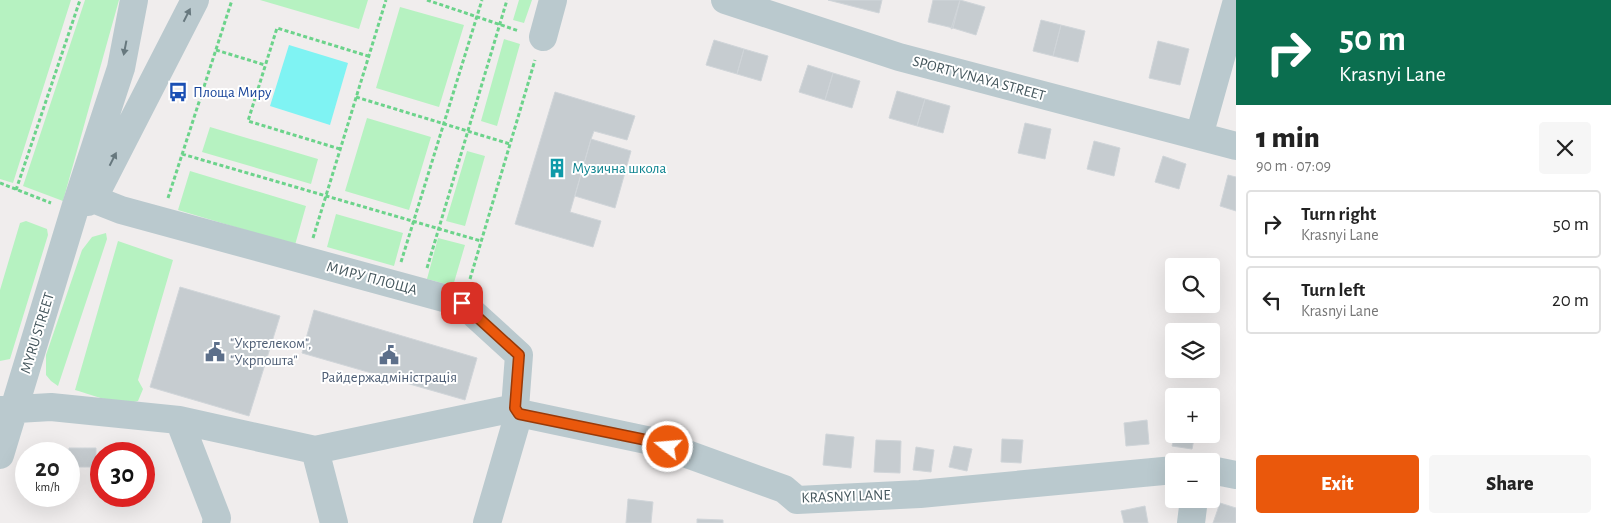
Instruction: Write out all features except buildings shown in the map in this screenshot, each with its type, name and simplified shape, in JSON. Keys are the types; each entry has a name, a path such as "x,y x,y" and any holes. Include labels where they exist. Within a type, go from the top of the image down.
{"street":[{"path":"83,205 121,68 134,0"},
{"path":"83,205 195,0"},
{"path":"542,37 553,0"},
{"name":"SPORTYVNAYA STREET","path":"725,0 898,57 1236,146"},
{"path":"1198,136 1236,4"},
{"name":"МИРУ ПЛОЩА","path":"83,205 121,210 160,220 462,303"},
{"name":"MYRU STREET","path":"0,455 7,409 83,205"},
{"path":"462,303 519,355 517,411 488,523"},
{"path":"7,409 52,407 179,420 315,450 517,411"},
{"name":"KRASNYI LANE","path":"517,411 651,441 784,489 802,511 920,494 1165,471"},
{"path":"179,420 217,518 216,523"},
{"path":"315,450 334,523"},
{"path":"1220,472 1236,475"},
{"path":"1191,523 1193,508"}],"path":[{"path":"16,190 80,0"},
{"path":"160,220 232,0"},
{"path":"306,260 386,0"},
{"path":"427,0 542,37 462,303"},
{"path":"394,284 482,0"},
{"path":"420,292 507,0"},
{"path":"340,150 248,121 277,28 368,56"},
{"path":"216,50 265,65"},
{"path":"356,97 510,144"},
{"path":"182,154 439,228 481,242"},
{"path":"0,183 16,190 83,205"}],"green space":[{"path":"0,0 71,0 13,183 0,179"},
{"path":"85,0 119,0 63,201 23,186"},
{"path":"260,0 368,0 359,29"},
{"path":"519,0 532,0 524,23 513,20"},
{"path":"400,7 464,25 439,107 376,88"},
{"path":"504,39 520,44 497,126 481,121"},
{"path":"367,118 431,137 409,210 345,191"},
{"path":"210,127 318,159 311,184 202,152"},
{"path":"467,151 485,156 465,226 446,221"},
{"path":"190,171 306,206 295,245 178,210"},
{"path":"336,214 403,233 394,266 327,247"},
{"path":"26,221 47,229 48,235 10,359 0,361 0,290 20,223"},
{"path":"106,233 107,239 58,386 46,375 46,355 82,250 92,237"},
{"path":"438,238 465,245 453,286 427,279"},
{"path":"118,241 173,260 138,380 143,389 138,401 122,403 75,390"}],"water":[{"path":"289,45 348,63 330,125 270,106"}],"place":[{"name":"Площа Миру","path":"178,92"},
{"name":"Музична школа","path":"557,168"},
{"name":"\"Укртелеком\", \"Укрпошта\"","path":"215,352"},
{"name":"Райдержадміністрація","path":"389,355"}],"route":[{"path":"462,303 519,355 515,408 519,414 651,441 668,447"}]}
